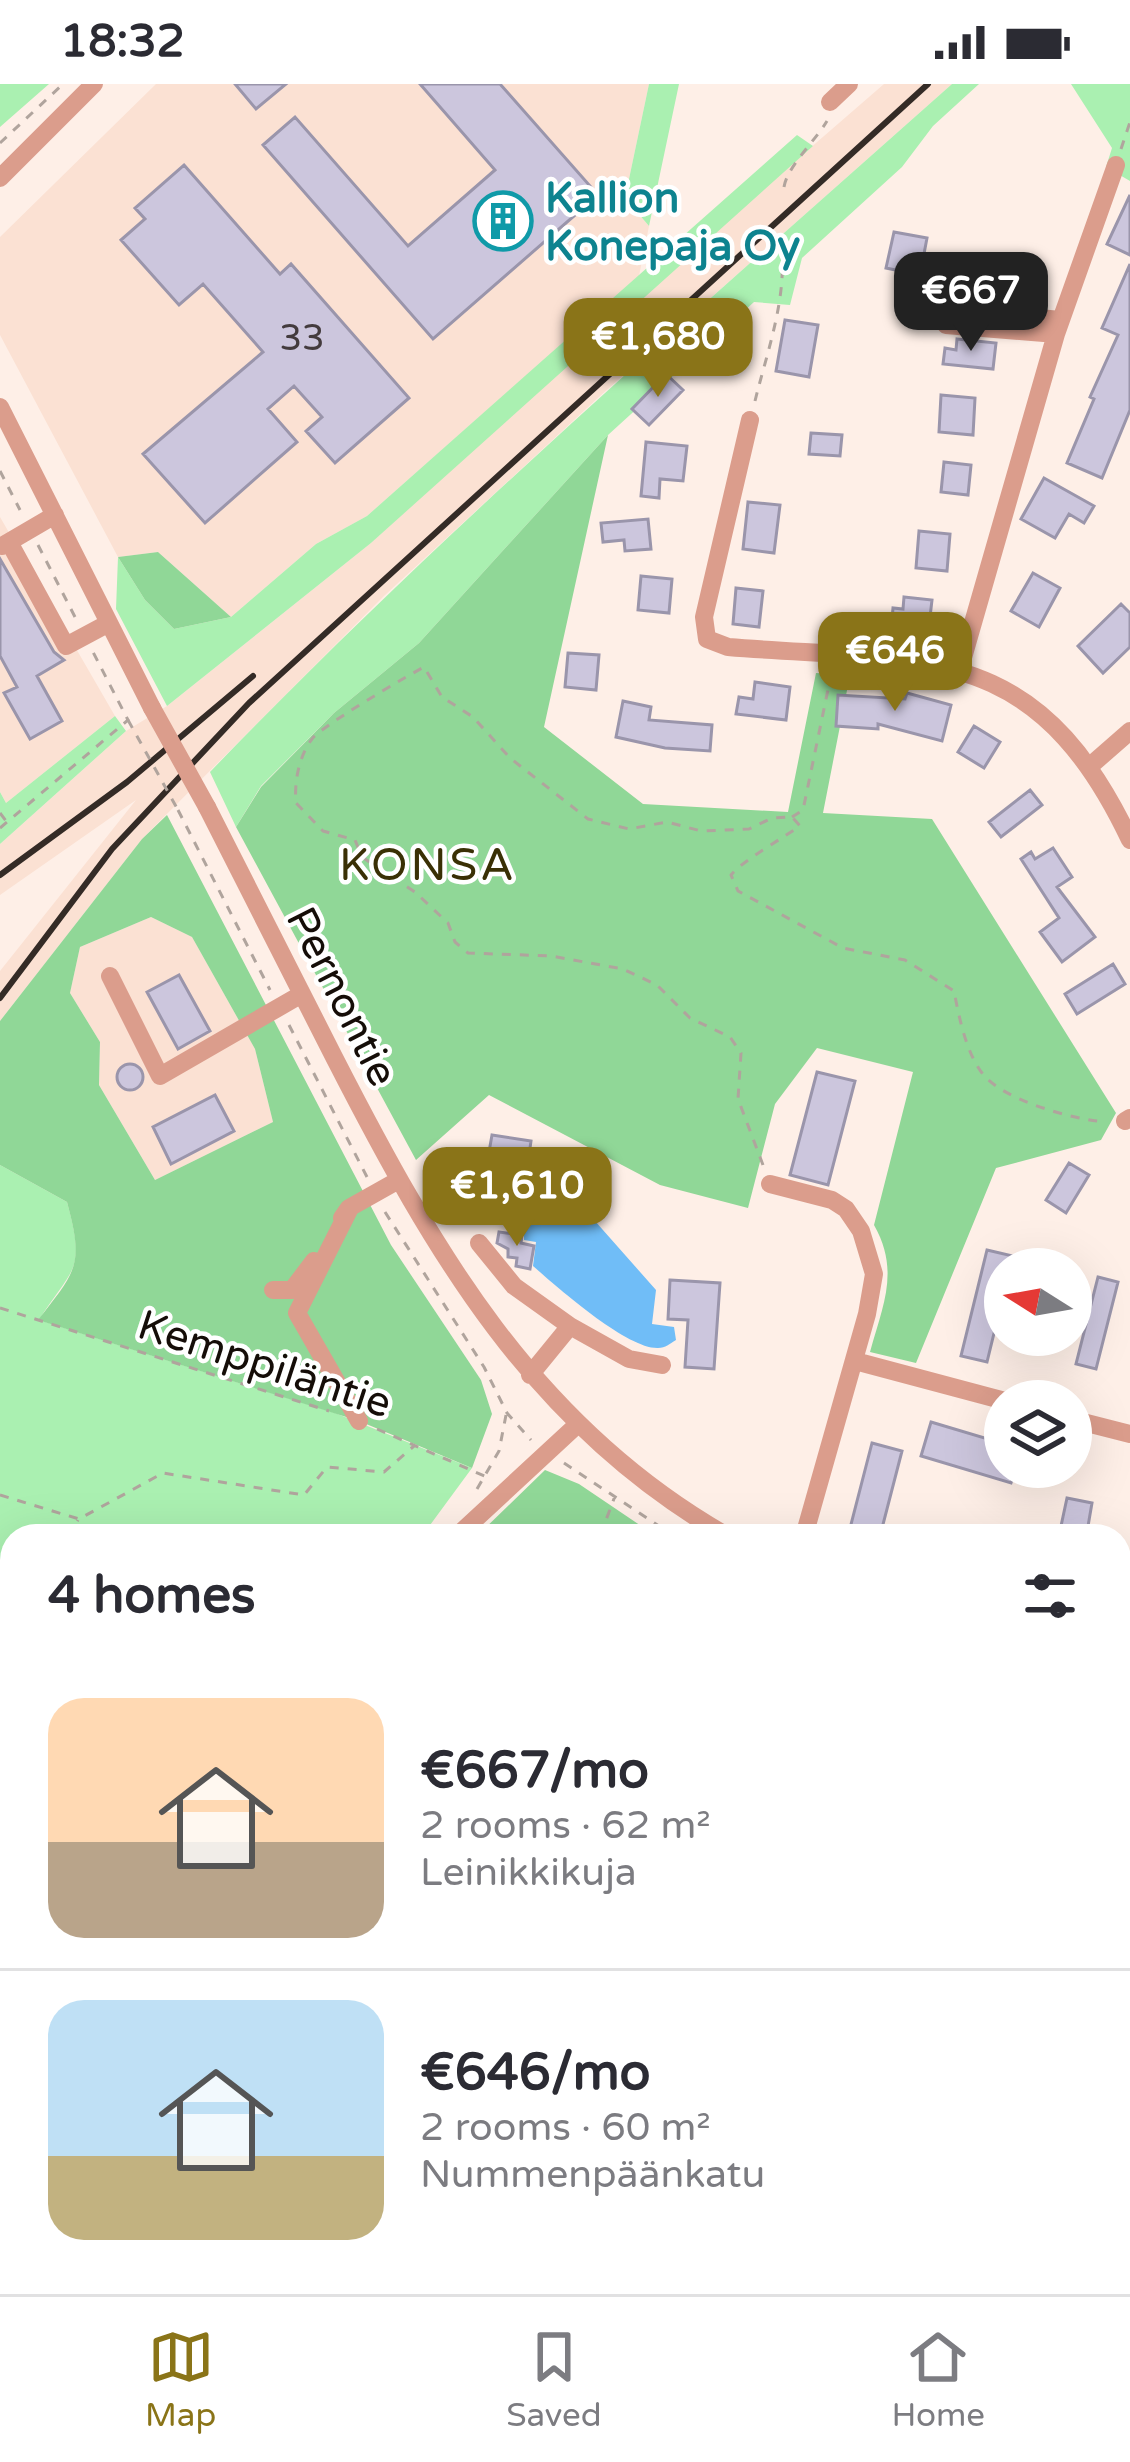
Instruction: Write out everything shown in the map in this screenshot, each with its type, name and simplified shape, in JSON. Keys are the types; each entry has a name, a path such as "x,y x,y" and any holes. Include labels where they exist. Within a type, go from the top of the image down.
{"street":[{"path":"0,178 94,84"},
{"path":"830,102 849,84"},
{"path":"960,668 1058,327 1116,165"},
{"path":"926,308 1058,327"},
{"path":"946,325 1058,327"},
{"name":"Pernontie","path":"0,407 398,1181 470,1298 530,1375 578,1424 649,1485 709,1524"},
{"path":"750,420 704,617 707,639 728,646 960,668 1030,703 1063,733 1090,766 1130,840"},
{"path":"55,515 4,545 67,646 109,623"},
{"path":"1090,766 1130,731"},
{"path":"110,976 160,1076 302,994"},
{"path":"273,1290 292,1290 350,1208 398,1181"},
{"path":"770,1184 846,1209 861,1231 874,1274 855,1361 807,1524"},
{"path":"350,1208 298,1313 359,1421"},
{"path":"479,1243 514,1286 570,1326 628,1359 662,1365"},
{"path":"530,1375 570,1326"},
{"path":"855,1361 984,1395"},
{"path":"470,1524 578,1424"},
{"path":"1092,1424 1130,1434"}],"path":[{"path":"0,143 62,84"},
{"path":"784,187 786,173 813,146 828,120 830,102"},
{"path":"1116,165 1130,122"},
{"path":"750,420 777,312 784,261 779,234"},
{"path":"0,471 178,810"},
{"path":"770,1184 738,1099 741,1053 730,1037 690,1018 657,985 623,969 551,956 468,953 455,942 448,923 415,892 362,857 355,840 323,831 296,802 294,782 313,737 424,668 442,697 473,717 510,758 588,819 629,829 667,822 700,831 749,829 803,810 835,656"},
{"path":"0,828 128,720"},
{"path":"0,813 7,823"},
{"path":"792,817 800,826 738,865 731,875 738,892 843,947 904,960 954,991 983,1076 1042,1110 1101,1123 1127,1119"},
{"name":"Kemppiläntie","path":"0,1308 359,1421 486,1477"},
{"path":"477,1490 499,1451 507,1413"},
{"path":"76,1524 163,1473 304,1495 327,1467 384,1472 415,1445"},
{"path":"606,1524 616,1494"},
{"path":"0,1495 79,1519"}],"shaded area":[{"path":"156,84 649,84 625,198 649,226 639,276 367,516 316,544 231,617 158,552 118,557 0,335 0,237"},
{"path":"884,84 952,84 600,396 384,596 142,839 0,1021 0,971 136,800 0,895 0,844 126,731 167,706 371,543 682,259"},
{"path":"0,517 115,716 6,803 0,792"},
{"path":"151,917 192,937 255,1049 273,1122 155,1180 99,1085 100,1042 70,993 80,947"}],"green space":[{"path":"0,84 49,84 0,127"},
{"path":"649,84 679,84 649,226 625,198"},
{"path":"952,84 979,84 933,126 902,167 802,258 790,305 754,302 608,435 419,643 334,713 261,786 236,827 210,772 481,507"},
{"path":"1071,84 1130,84 1130,181 1106,167 1112,148"},
{"path":"797,135 813,146 371,543 167,706 116,609 118,557 145,600 174,629 231,617 316,544 367,516"},
{"path":"608,435 544,727 643,804 788,812 816,673 850,675 823,813 932,819 1116,1113 1101,1140 996,1168 916,1363 870,1352 888,1273 874,1225 913,1072 817,1048 775,1104 748,1208 660,1185 489,1095 416,1160 236,827 261,787 334,713 419,643"},
{"path":"158,552 231,617 174,629 145,600 118,557"},
{"path":"115,716 126,731 0,844 0,792 6,803"},
{"path":"167,815 391,1245 481,1380 492,1414 472,1468 359,1421 38,1320 69,1277 75,1240 67,1202 0,1165 0,1021 142,839","holes":["151,917 192,937 255,1049 273,1122 155,1180 99,1085 100,1042 70,993 80,947"]},
{"path":"0,1165 67,1202 76,1256 39,1320 335,1413 472,1468 431,1524 0,1524"},
{"path":"545,1470 579,1484 638,1524 489,1524"}],"water":[{"path":"531,1192 572,1195 656,1290 652,1324 674,1327 676,1340 658,1348 629,1339 533,1266 536,1242 524,1240 524,1232 518,1230"}],"building":[{"path":"235,84 286,84 256,109"},
{"name":"Kallion Konepaja Oy","path":"420,84 500,84 598,195 433,339 263,145 295,117 408,246 495,170"},
{"path":"184,165 280,274 291,264 409,398 335,463 306,431 322,417 294,386 268,409 297,442 205,523 143,454 263,352 203,284 179,305 121,240 145,219 135,208"},
{"path":"1130,195 1130,255 1107,244"},
{"path":"894,232 927,238 920,275 886,268"},
{"path":"1130,264 1130,410 1102,478 1067,463 1118,335 1102,328"},
{"path":"785,320 818,325 809,377 776,371"},
{"path":"957,339 996,343 993,369 943,364 945,348 956,350"},
{"path":"666,374 683,390 649,425 632,409"},
{"path":"941,395 975,398 973,435 939,432"},
{"path":"811,433 842,435 840,456 809,454"},
{"path":"646,442 687,446 683,481 660,479 659,498 641,496"},
{"path":"944,462 971,465 968,495 941,492"},
{"path":"1044,478 1094,506 1084,523 1069,514 1055,538 1021,519"},
{"path":"748,502 780,505 774,553 743,549"},
{"path":"648,519 651,549 625,551 624,540 603,542 601,523"},
{"path":"919,531 950,534 947,571 916,568"},
{"path":"0,559 54,652 64,660 37,676 62,721 30,739 4,693 17,687 0,656"},
{"path":"1033,573 1060,588 1039,627 1011,611"},
{"path":"641,576 672,579 669,613 638,610"},
{"path":"736,588 763,591 759,627 733,624"},
{"path":"904,597 932,600 928,634 891,630 893,608 903,609"},
{"path":"1121,604 1130,613 1130,647 1103,673 1078,646"},
{"path":"568,653 599,655 596,690 565,687"},
{"path":"755,682 790,687 786,720 736,714 739,697 753,699"},
{"path":"907,693 951,705 942,741 878,724 878,729 836,726 838,695 905,699"},
{"path":"623,701 651,707 649,720 712,725 710,751 665,748 616,737"},
{"path":"974,726 1000,742 984,768 958,752"},
{"path":"1030,790 1042,805 1001,837 989,822"},
{"path":"1053,848 1072,877 1057,887 1095,937 1062,962 1040,932 1059,918 1021,859 1031,852 1035,859"},
{"path":"1113,964 1125,984 1077,1014 1065,994"},
{"path":"179,975 210,1031 178,1049 147,992"},
{"path":"130,1064 143,1077 130,1090 117,1077"},
{"path":"817,1072 855,1081 828,1185 790,1175"},
{"path":"215,1095 234,1131 171,1164 153,1127"},
{"path":"492,1135 531,1141 529,1155 576,1170 572,1195 547,1191 542,1188 543,1179 514,1173 506,1216 487,1213 493,1170 486,1169"},
{"path":"1069,1163 1089,1175 1066,1213 1046,1200"},
{"path":"499,1232 522,1235 521,1243 534,1246 530,1269 516,1266 517,1258 508,1257 508,1249 497,1243"},
{"path":"984,1262 987,1362 961,1356"},
{"path":"1098,1277 1118,1282 1096,1369 1076,1364 1078,1356 1092,1356 1092,1301"},
{"path":"670,1280 720,1283 714,1369 685,1367 688,1320 668,1319"},
{"path":"931,1422 984,1438 984,1475 921,1456"},
{"path":"872,1443 902,1451 883,1524 851,1524"},
{"path":"1067,1498 1092,1503 1088,1524 1061,1524"}],"railway":[{"path":"0,998 112,849 249,703 928,84"},
{"path":"0,875 127,782 253,676"}],"place":[{"name":"Kallion Konepaja Oy","path":"503,221"}],"district":[{"name":"KONSA","path":"428,864"}]}
